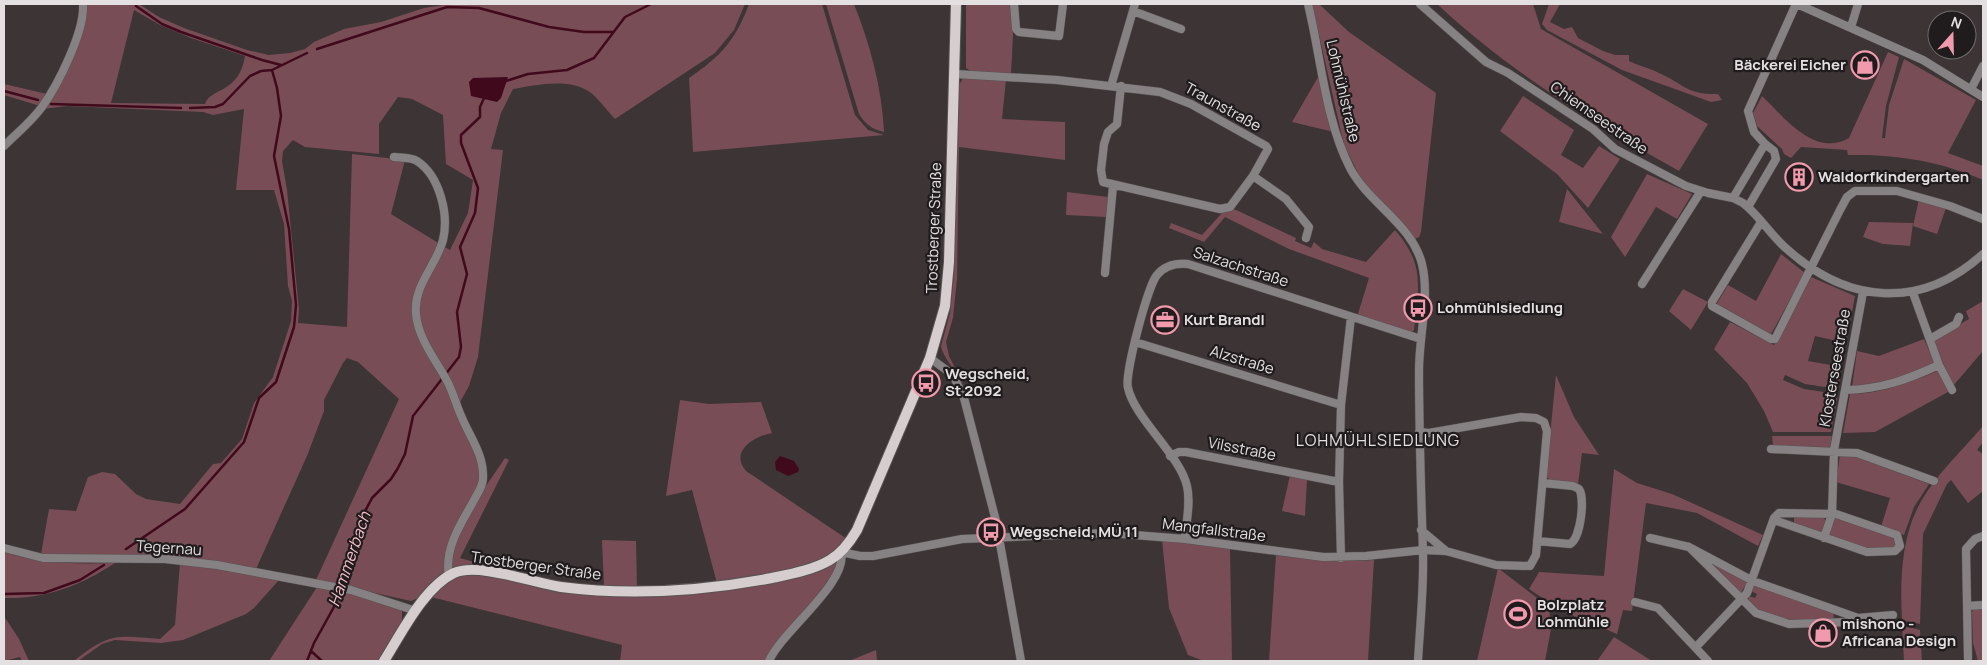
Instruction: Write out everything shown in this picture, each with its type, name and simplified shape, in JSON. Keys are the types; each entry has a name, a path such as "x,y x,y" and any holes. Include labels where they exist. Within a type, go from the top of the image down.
{"main road":[{"name":"Trostberger Straße","path":"449,576 466,570 481,570 544,584 585,589 675,590 730,585 780,576 824,564 841,552 857,530 930,358 944,311 948,283 956,4"},
{"path":"384,661 416,611 449,576"}],"street":[{"path":"4,146 38,112 54,87 80,25 83,4"},
{"path":"1014,4 1016,29 1019,32 1058,36 1063,4"},
{"name":"Lohmühlstraße","path":"1308,4 1331,108 1345,157 1362,186 1410,237 1419,254 1424,281 1421,339"},
{"name":"Chiemseestraße","path":"1420,4 1486,62 1508,73 1593,129 1615,149 1647,168 1701,191 1733,198 1748,207 1786,248 1810,267 1863,292 1887,295 1913,292 1952,275 1983,254"},
{"path":"1748,207 1776,159 1774,151 1754,132 1748,111 1797,4 1923,60 1983,97"},
{"path":"1851,27 1858,4"},
{"path":"1111,86 1134,7 1181,29"},
{"path":"1971,89 1983,66"},
{"name":"Traunstraße","path":"955,74 1121,86 1160,92 1180,98 1266,146 1268,152 1253,176"},
{"path":"1121,86 1118,119 1106,136 1101,170 1103,182 1113,186 1220,209 1230,207 1253,176 1291,204 1309,226 1306,238"},
{"path":"1733,198 1765,144"},
{"path":"394,157 415,160 425,169 437,187 444,213 443,240 419,290 416,306 421,333 449,383 463,420 480,455 483,478 479,492 458,528 449,552 449,576"},
{"path":"1105,273 1113,186"},
{"path":"1761,222 1712,302 1712,306 1769,339 1775,339 1847,197 1856,190 1908,193 1983,219"},
{"path":"1642,284 1701,191"},
{"name":"Salzachstraße","path":"1185,539 1188,500 1187,485 1128,389 1127,380 1135,342 1152,282 1161,271 1174,264 1188,264 1421,339"},
{"name":"Klosterseestraße","path":"1824,538 1832,514 1834,450 1863,292"},
{"path":"1913,292 1939,365 1952,390"},
{"path":"1930,339 1956,324 1959,317"},
{"path":"1341,558 1339,482 1341,405 1351,318"},
{"path":"1418,661 1423,550 1419,432 1421,339"},
{"name":"Alzstraße","path":"1135,342 1341,405"},
{"path":"930,358 949,371 961,388 1000,537 1021,661"},
{"path":"1845,390 1879,388 1939,365"},
{"path":"1419,432 1521,417 1540,419 1547,426 1548,431 1534,561 1525,567 1496,565 1446,551 1423,550"},
{"path":"1771,449 1834,450 1862,455 1934,481"},
{"name":"Vilsstraße","path":"1170,456 1176,452 1186,452 1339,482"},
{"path":"1537,541 1570,544 1575,542 1578,534 1581,498 1578,489 1573,486 1543,483"},
{"path":"1792,527 1789,521 1794,513"},
{"path":"1696,647 1741,601 1753,581 1774,520 1779,514 1832,514 1897,535 1900,546 1895,551 1867,552 1774,520"},
{"path":"1421,530 1446,551"},
{"name":"Mangfallstraße","path":"841,552 860,556 873,556 953,540 1109,533 1185,539 1276,552 1341,558 1423,550"},
{"path":"1968,658 1966,549 1975,539 1983,536"},
{"path":"1650,538 1689,547 1753,581 1858,618"},
{"path":"1689,547 1741,601 1756,613 1786,623 1849,622 1858,618 1893,615"},
{"name":"Tegernau","path":"4,548 43,558 191,561 345,589 378,597 416,611"},
{"name":"Trostberger Straße","path":"769,661 778,646 835,577 841,562 841,552"},
{"path":"1720,579 1722,573 1729,568"},
{"path":"1635,602 1658,608 1707,660"},
{"path":"1967,606 1983,605"},
{"path":"1832,622 1837,616 1836,609"}],"shaded area":[{"path":"86,4 139,4 159,17 184,28 247,50 269,55 305,49 314,42 344,29 381,22 424,8 450,4 745,4 734,30 715,53 615,119 591,93 583,88 563,84 542,84 513,89 501,113 491,149 503,150 478,357 469,386 459,404 452,382 449,386 459,417 477,454 479,472 474,495 479,496 505,458 509,460 460,558 496,568 468,566 455,568 452,566 423,596 411,601 316,580 399,399 358,362 347,358 324,400 324,411 307,456 256,569 163,556 41,554 49,509 76,511 88,477 102,472 115,474 136,494 146,499 180,504 213,464 221,463 242,439 254,403 273,377 291,321 292,301 288,286 284,224 274,190 236,190 244,109 213,115 203,112 67,106 43,109 65,73 82,30","holes":["134,10 160,25 191,38 245,56 237,77 225,88 208,99 205,104 111,103","398,97 412,99 443,115 446,164 473,180 468,213 450,250 443,246 425,282 418,310 419,322 416,324 415,297 440,244 391,214 405,160 352,154 347,327 298,323 299,309 287,190 282,161 283,151 293,140 305,147 379,154 379,124"]},
{"path":"749,4 822,4 855,115 868,130 884,135 693,152 689,78 726,47 744,17"},
{"path":"826,4 854,4 874,66 881,99 884,132 870,126 859,114"},
{"path":"966,4 1010,4 1013,35 1011,74 971,71 966,68"},
{"path":"1312,4 1319,4 1349,32 1436,93 1421,232 1419,237 1415,239 1363,183 1344,145"},
{"path":"1437,4 1533,4 1541,29 1708,124 1679,171 1553,95 1493,52"},
{"path":"1549,4 1560,4 1550,22 1564,29 1572,27 1578,38 1615,55 1629,55 1629,61 1656,71 1692,91 1718,94 1722,100 1711,102 1622,70 1547,30 1542,24"},
{"path":"1888,52 1899,57 1886,106 1882,138 1885,138 1889,105 1904,59 1976,100 1948,153 1983,166 1983,180 1934,163 1900,157 1848,155 1847,150 1801,147 1791,158 1784,154 1782,149 1757,126 1753,113 1762,96 1790,124 1812,139 1824,143 1836,143 1849,138"},
{"path":"1321,72 1334,132 1292,122"},
{"path":"508,77 501,98 497,102 471,96 469,82 473,78"},
{"path":"963,78 1006,80 1002,119 1065,122 1065,160 959,147 957,279 953,318 946,342 949,356 966,389 944,355 941,346 950,313 954,274 959,85"},
{"path":"4,84 47,94 40,106 4,95"},
{"path":"1523,96 1574,130 1561,155 1583,168 1599,146 1620,159 1588,208 1557,174 1500,131"},
{"path":"1647,174 1692,194 1677,219 1656,207 1625,257 1611,237"},
{"path":"1567,189 1603,234 1559,222"},
{"path":"1067,192 1108,197 1106,217 1066,215"},
{"path":"1919,199 1946,208 1937,234 1913,226"},
{"path":"1234,209 1296,238 1295,241 1311,248 1314,242 1322,249 1366,262 1395,230 1412,255 1416,266 1418,289 1414,330 1412,332 1357,317 1369,278 1289,249 1225,217 1204,242 1169,228 1171,223 1202,235 1222,213"},
{"path":"1869,222 1913,223 1910,246 1883,244 1863,237"},
{"path":"1781,254 1805,273 1770,336 1716,305 1728,285 1756,301"},
{"path":"1811,277 1855,296 1846,343 1815,336 1808,361 1842,367 1838,389 1805,384 1785,375 1783,380 1804,389 1838,394 1831,432 1773,432 1764,411 1747,383 1714,349 1730,322 1774,345"},
{"path":"1683,289 1708,302 1691,330 1669,311"},
{"path":"1983,301 1983,351 1953,386 1934,342 1936,338 1969,319 1966,311"},
{"path":"1924,339 1935,364 1885,384 1852,387 1857,351 1879,356"},
{"path":"1940,370 1950,389 1948,392 1875,432 1843,433 1850,394 1885,390"},
{"path":"1556,375 1574,417 1599,455 1582,453 1578,484 1551,481 1546,476"},
{"path":"680,400 709,404 761,402 772,433 758,437 742,451 740,457 746,471 847,539 827,557 793,570 717,583 692,490 666,496"},
{"path":"1983,426 1983,442 1977,450 1983,454 1983,491 1968,503 1951,480 1947,484 1923,534 1920,624 1902,620 1903,562 1912,520 1932,485"},
{"path":"1772,436 1832,436 1830,448 1773,446"},
{"path":"1840,455 1854,456 1929,484 1914,507 1904,535 1881,527 1890,498 1836,482"},
{"path":"780,456 794,461 799,469 798,472 788,476 776,470 775,462"},
{"path":"1614,469 1637,483 1672,494 1763,535 1758,546 1697,513 1646,503 1632,611 1623,610 1617,634 1562,611 1529,589 1539,572 1604,576"},
{"path":"1290,475 1307,479 1305,516 1282,511"},
{"path":"1794,517 1823,517 1826,521 1822,532 1819,532 1794,524"},
{"path":"1835,518 1895,538 1897,544 1895,547 1867,549 1831,537 1829,533"},
{"path":"602,540 636,541 637,587 604,587"},
{"path":"1162,540 1230,548 1232,661 1204,661 1188,655 1169,608"},
{"path":"4,552 31,559 59,562 115,563 89,578 62,590 34,596 4,598"},
{"path":"1276,555 1341,561 1374,560 1368,661 1269,661"},
{"path":"1700,555 1747,582 1741,593"},
{"path":"833,561 838,565 834,574 766,661 620,661 622,645 431,597 453,578 473,573 664,594"},
{"path":"180,563 279,580 254,608 246,614 183,640 161,643 115,640 102,644 78,661 74,661 96,645 114,638 160,639 175,625"},
{"name":"Bolzplatz Lohmühle","path":"1498,568 1549,607 1551,629 1545,661 1477,661"},
{"path":"1754,584 1833,612 1834,617 1831,620 1786,620 1765,614 1747,601 1749,596 1755,598 1757,594 1751,591"},
{"path":"317,587 358,595 397,607 402,611 402,622 380,661 269,661"},
{"path":"1973,609 1983,609 1983,661 1978,661 1973,643"},
{"path":"4,616 19,639 29,661 22,661 20,657 4,661"},
{"path":"1902,625 1920,630 1922,661 1904,661"},
{"path":"1614,637 1652,661 1597,661"},
{"path":"876,650 877,661 849,661"}],"waterway":[{"name":"Hammerbach","path":"506,81 528,74 567,70 594,58 625,17 651,4"},
{"path":"136,6 162,24 181,32 281,65"},
{"path":"317,49 447,7 479,8 549,27 584,32 613,32"},
{"path":"190,108 215,107 223,104 250,76 261,71 272,70 307,53"},
{"path":"126,549 185,509 244,442 259,398 276,382 294,327 296,305 289,229 274,156 281,116 272,70"},
{"path":"4,91 38,100"},
{"name":"Hammerbach","path":"307,661 314,643 335,605 362,517 372,498 391,479 398,468 405,454 413,416 459,357 461,347 457,312 467,274 460,247 475,213 478,188 461,143 461,135 480,117 480,107 485,96"},
{"path":"51,104 181,108"},
{"path":"4,594 44,593 80,580 104,565"},
{"path":"311,651 322,661"}],"place":[{"name":"Bäckerei Eicher","path":"1865,65"},
{"name":"Waldorfkindergarten","path":"1799,177"},
{"name":"Lohmühlsiedlung","path":"1418,308"},
{"name":"Kurt Brandl","path":"1165,320"},
{"name":"Wegscheid, St 2092","path":"926,383"},
{"name":"Wegscheid, MÜ 11","path":"991,532"},
{"name":"Bolzplatz Lohmühle","path":"1518,614"},
{"name":"mishono - Africana Design","path":"1823,633"}],"district":[{"name":"LOHMÜHLSIEDLUNG","path":"1378,440"}]}
